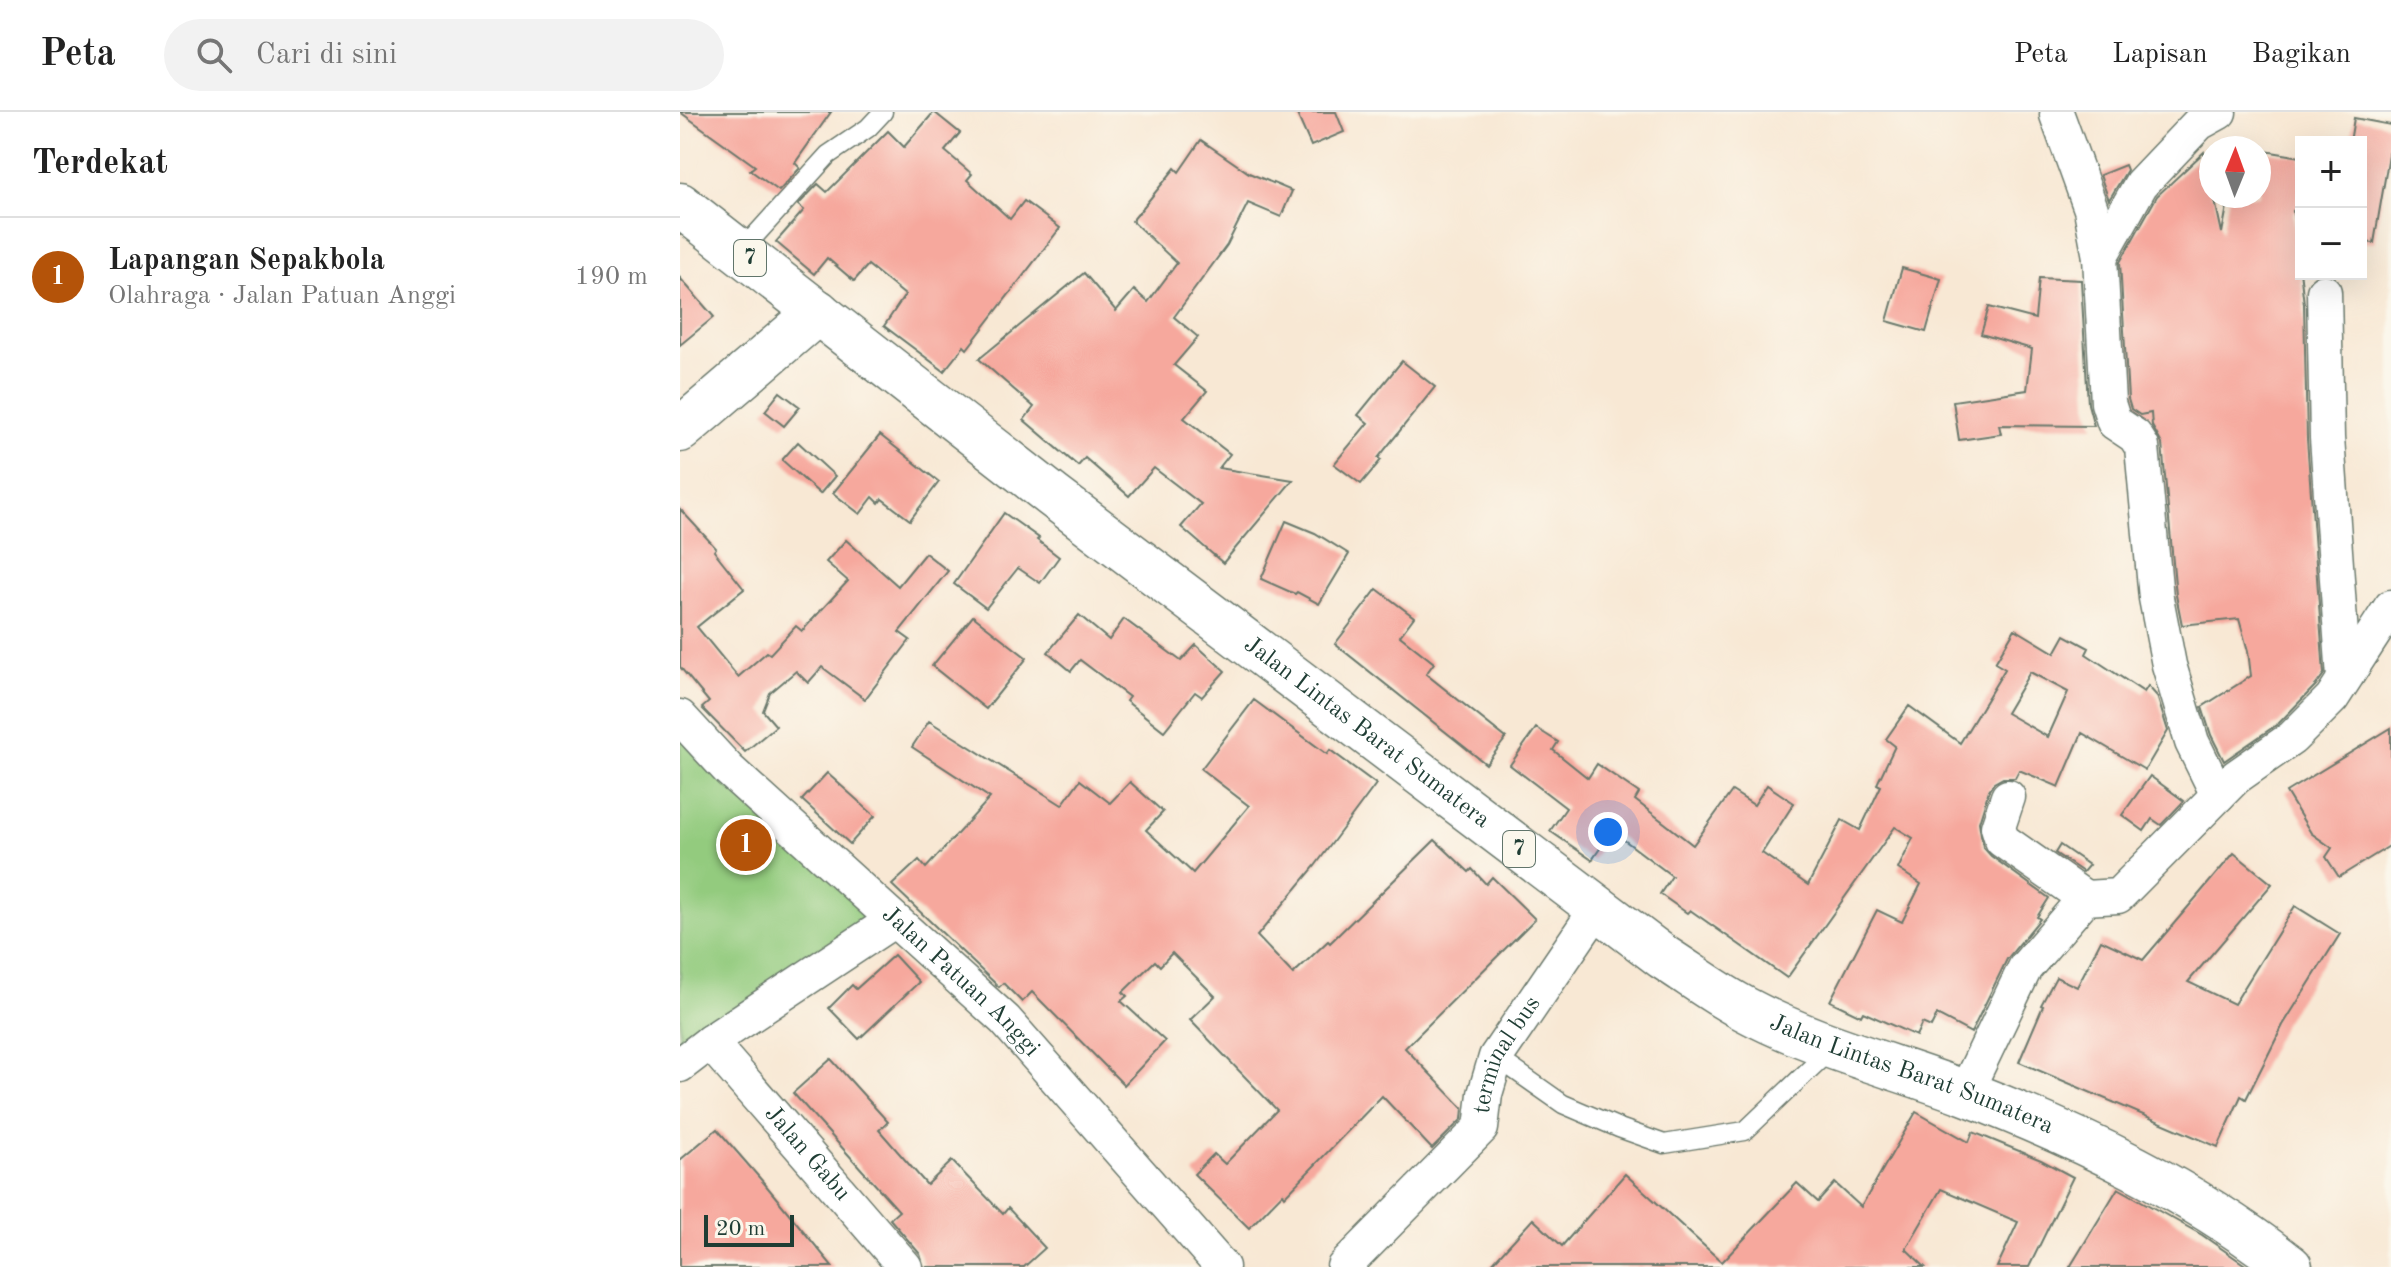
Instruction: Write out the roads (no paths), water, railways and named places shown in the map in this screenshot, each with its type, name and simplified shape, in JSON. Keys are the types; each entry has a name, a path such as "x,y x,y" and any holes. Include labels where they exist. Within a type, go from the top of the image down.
{"main road":[{"name":"7","path":"680,205 818,312"},
{"path":"680,430 818,312"},
{"name":"Jalan Lintas Barat Sumatera","path":"818,312 1066,505 1663,957 1745,1009 1833,1047 1965,1093 2052,1128 2129,1165 2247,1233 2290,1267"}],"street":[{"path":"2100,257 2141,184 2199,123 2219,112"},
{"path":"2057,115 2091,209 2100,257 2108,403 2114,422 2135,436 2142,447 2156,598 2169,665 2192,742 2218,795"},
{"path":"2324,292 2327,438 2344,678"},
{"path":"2008,797 1998,827 2002,840 2085,898 2118,896 2236,777 2292,738 2332,698 2391,607"},
{"name":"Jalan Patuan Anggi","path":"680,717 729,770 1005,1020 1222,1267"},
{"path":"1965,1093 2025,968 2085,898"},
{"name":"terminal bus","path":"1353,1264 1481,1128 1485,1094 1496,1057 1599,906"},
{"path":"680,1065 894,920"},
{"name":"Jalan Gabu","path":"710,1042 905,1267"}],"lane":[{"path":"741,251 828,155 868,128 883,112"},
{"path":"1496,1057 1563,1104 1664,1144 1745,1131 1833,1047"}],"place":[{"name":"Lapangan Sepakbola","path":"746,845"}]}
